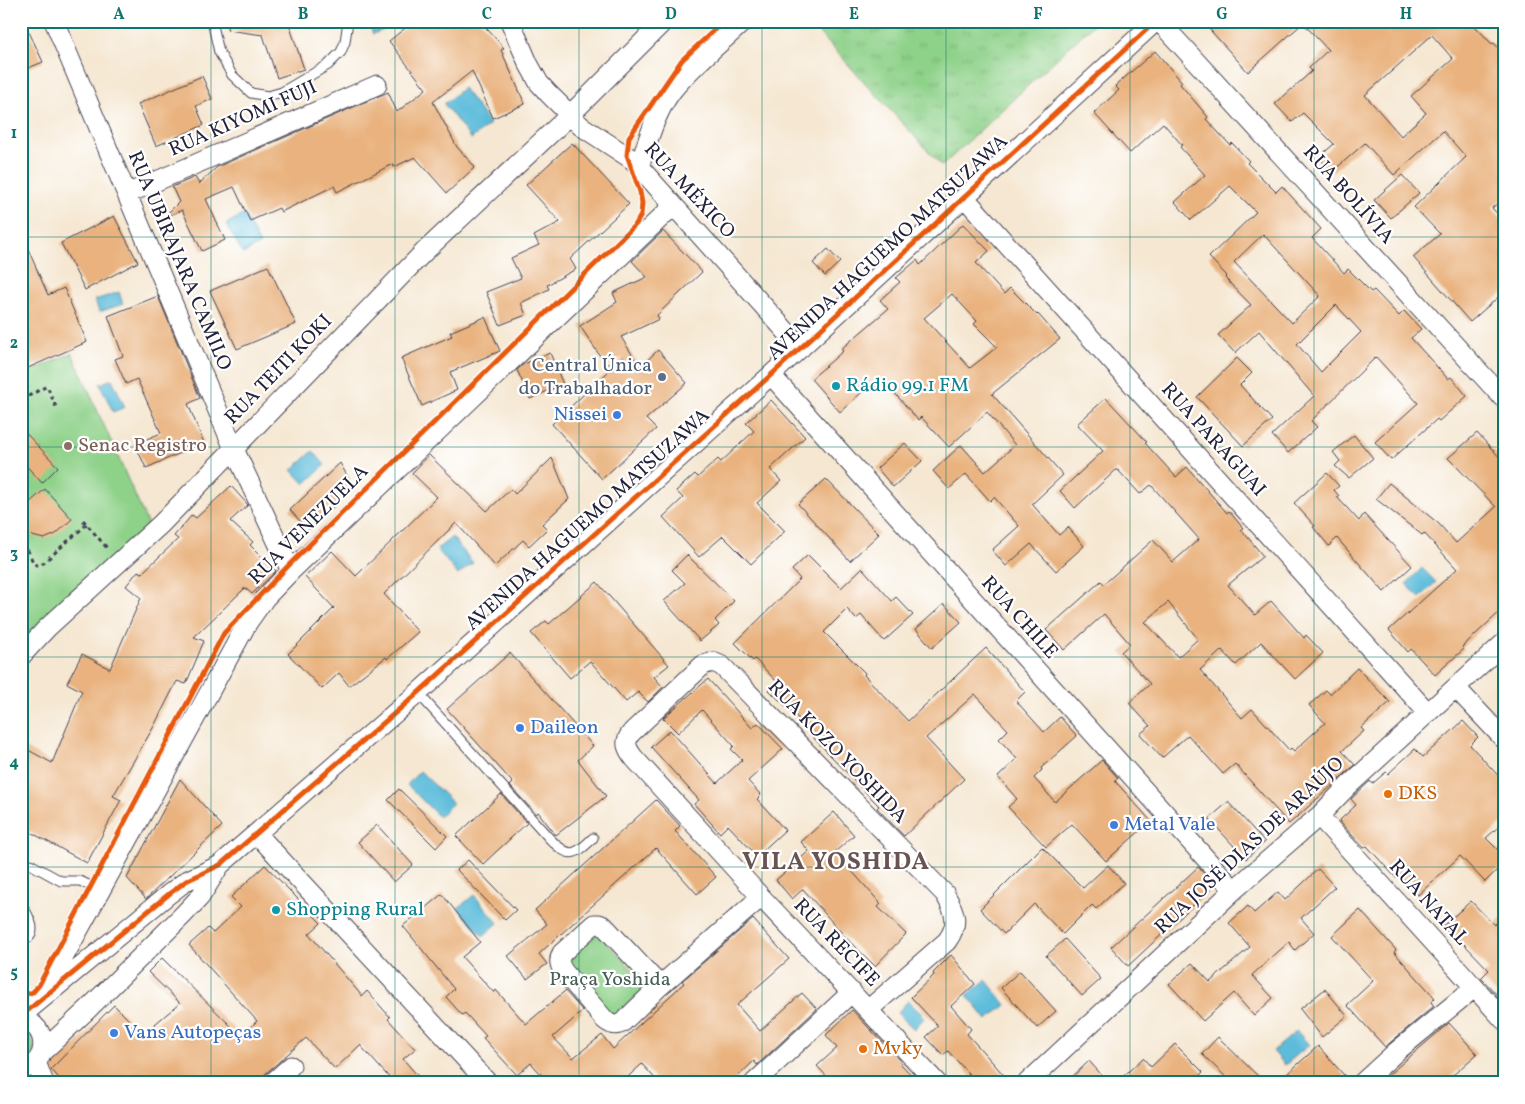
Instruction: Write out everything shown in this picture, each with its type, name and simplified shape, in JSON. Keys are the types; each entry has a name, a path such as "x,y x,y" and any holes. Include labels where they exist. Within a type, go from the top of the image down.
{"street":[{"name":"RUA UBIRAJARA CAMILO","path":"54,21 234,449 291,571"},
{"name":"RUA MÉXICO","path":"510,21 528,63 548,94 581,126 627,155 640,167 801,348"},
{"name":"RUA TEITI KOKI","path":"21,656 47,628 161,524 424,252 570,115 664,21"},
{"path":"640,167 656,119 671,92 744,21"},
{"name":"AVENIDA HAGUEMO MATSUZAWA","path":"21,1018 39,1001 186,881 220,865 258,834 771,376 1157,21"},
{"name":"RUA BOLÍVIA","path":"1157,21 1504,399"},
{"name":"RUA KIYOMI FUJI","path":"127,194 377,85"},
{"name":"RUA PARAGUAI","path":"965,198 1428,713"},
{"name":"RUA VENEZUELA","path":"39,1001 248,622 265,598 673,206"},
{"name":"RUA CHILE","path":"771,376 1234,890"},
{"name":"RUA JOSÉ DIAS DE ARAÚJO","path":"1027,1083 1234,890 1319,816 1348,786 1504,643"},
{"name":"RUA KOZO YOSHIDA","path":"626,742 632,732 697,670 709,662 718,664 945,894 955,913 955,925 951,936 868,1010"},
{"path":"1456,688 1504,739"},
{"name":"RUA RECIFE","path":"626,742 627,748 634,758 761,897 938,1083"},
{"name":"RUA NATAL","path":"1319,816 1504,1020"},
{"path":"258,834 488,1083"},
{"name":"AVENIDA HAGUEMO MATSUZAWA","path":"29,1065 200,897 220,865"},
{"path":"660,986 602,925 594,924 562,953 560,958 560,964 564,972 605,1020 617,1025 623,1022 660,986 761,897"},
{"path":"1362,1083 1396,1051 1474,988"},
{"path":"754,1083 852,992"},
{"path":"21,1018 34,1024 39,1030 43,1045 29,1065 44,1083"},
{"path":"272,1083 291,1066"}],"lane":[{"path":"212,21 219,52 232,75 251,93 268,96 282,92 328,65 341,52 345,42 348,21"},
{"path":"418,693 563,852 575,853 593,838"},
{"path":"21,859 62,881 80,881 99,890"},
{"path":"21,904 32,924 30,936 21,942"}],"path":[{"path":"21,400 47,386 56,407"},
{"path":"83,520 119,562"},
{"path":"21,535 33,562 36,565 41,565 87,524"}],"green space":[{"path":"808,21 1097,21 942,166"},
{"path":"72,353 149,527 21,643 21,376"},
{"name":"Praça Yoshida","path":"598,933 650,988 620,1014 613,1017 571,973 568,959"},
{"path":"21,1030 32,1038 34,1052 21,1063"}],"water":[{"path":"368,21 383,21 386,29 373,34"},
{"path":"463,88 490,124 471,139 444,104"},
{"path":"244,214 260,244 243,254 226,224"},
{"path":"119,292 123,304 99,312 95,300"},
{"path":"112,379 125,407 113,412 100,384"},
{"path":"313,451 325,465 305,484 292,470"},
{"path":"452,537 473,563 458,575 437,549"},
{"path":"1422,568 1436,582 1420,598 1406,584"},
{"path":"420,771 453,803 439,817 407,785"},
{"path":"474,895 498,923 483,936 458,908"},
{"path":"986,980 1006,1005 987,1020 967,995"},
{"path":"908,1001 925,1017 914,1029 897,1013"},
{"path":"1297,1031 1309,1045 1285,1065 1273,1051"}],"building":[{"path":"21,21 24,21 43,62 21,71"},
{"path":"228,21 288,21 304,69 277,78 263,35 227,30"},
{"path":"414,21 480,21 504,48 501,50 525,104 493,118 472,71 433,102 457,147 475,167 447,193 415,157 394,167 393,164 337,192 334,186 281,212 279,208 250,221 234,187 206,199 225,240 202,251 182,210 168,216 167,214 179,202 172,187 195,177 199,184 217,167 388,92 397,112 426,89 389,41"},
{"path":"1202,21 1470,21 1504,54 1504,198 1492,208 1504,221 1504,292 1470,322 1413,257 1440,234 1414,207 1466,157 1443,131 1394,175 1365,143 1332,172 1319,157 1334,144 1303,113 1292,122 1275,104 1312,71 1309,68 1328,50 1303,23 1248,72","holes":["1432,35 1453,59 1411,96 1426,113 1401,136 1365,95"]},
{"path":"1155,51 1182,82 1180,84 1208,117 1206,119 1230,145 1232,143 1249,161 1247,163 1276,192 1282,186 1321,229 1312,238 1344,273 1348,269 1371,292 1374,290 1399,316 1404,311 1421,329 1411,338 1448,379 1451,377 1467,396 1439,421 1437,419 1391,460 1375,442 1418,403 1376,357 1311,421 1317,427 1288,453 1272,435 1314,396 1259,331 1235,353 1218,335 1251,305 1225,278 1227,276 1209,257 1256,212 1230,186 1191,220 1175,202 1205,175 1180,147 1182,145 1163,123 1130,153 1094,113 1119,90 1115,86","holes":["1263,234 1320,296 1292,323 1234,262","1336,305 1361,332 1321,372 1297,344"]},
{"path":"202,76 212,99 196,106 204,125 156,146 138,104"},
{"path":"572,143 629,204 570,259 576,269 547,285 549,289 521,303 526,315 500,325 486,292 521,278 511,258 539,245 534,236 560,222 526,185"},
{"path":"1402,175 1419,193 1391,218 1374,200"},
{"path":"114,216 138,262 85,290 61,243"},
{"path":"963,224 989,251 976,263 1004,294 1010,288 1038,314 1060,339 992,394 1063,475 1032,504 1059,535 1068,527 1084,546 1056,571 1031,544 1006,566 992,550 1019,526 994,497 990,501 966,474 949,489 933,471 961,445 985,472 1015,445 987,412 949,447 921,417 918,420 885,382 878,389 872,383 840,412 811,379 843,351 841,349 888,309 880,300 900,282 896,278 917,260 920,265","holes":["952,294 977,321 974,324 997,347 970,368 924,318"]},
{"path":"663,231 702,272 657,315 659,319 621,337 640,367 658,350 687,383 646,419 656,429 602,479 552,424 624,357 606,365 580,326 617,302 613,293 647,277 632,261"},
{"path":"21,233 48,295 64,288 87,342 21,371"},
{"path":"828,249 840,262 825,276 813,263"},
{"path":"268,266 296,324 237,349 210,291"},
{"path":"158,296 200,398 188,404 204,443 146,468 135,444 161,433 137,379 126,384 115,359 123,356 108,316"},
{"path":"485,317 500,351 450,372 457,390 422,406 401,358 452,336 450,332"},
{"path":"550,353 563,384 530,399 517,370 524,364"},
{"path":"1237,358 1252,373 1240,385 1272,420 1243,446 1197,397"},
{"path":"1106,398 1147,442 1145,443 1176,477 1187,467 1227,513 1229,511 1263,556 1228,585 1255,615 1271,601 1304,638 1306,635 1323,653 1295,679 1261,642 1236,665 1222,650 1200,670 1242,718 1252,709 1289,750 1291,748 1294,751 1325,723 1309,705 1326,690 1330,694 1357,668 1390,702 1361,728 1364,731 1342,751 1355,765 1289,824 1235,764 1223,774 1188,735 1162,758 1140,734 1150,726 1129,703 1150,684 1121,652 1130,644 1104,614 1064,650 1046,630 1101,581 1104,584 1153,540 1173,562 1199,539 1151,485 1140,494 1117,469 1075,508 1060,491 1103,451 1077,424","holes":["1168,602 1198,639 1178,657 1145,622"]},
{"path":"771,400 805,437 770,469 781,481 757,503 785,531 751,564 723,536 699,557 663,517 683,498 676,491 695,474 698,477 718,459 721,462 754,431 746,423"},
{"path":"21,428 58,467 42,483 21,460"},
{"path":"1477,433 1504,462 1504,608 1462,647 1464,649 1435,675 1411,649 1408,652 1389,630 1457,569 1424,533 1422,535 1376,499 1389,483 1439,524 1456,543 1496,507 1448,458"},
{"path":"1354,435 1373,458 1349,478 1335,466 1340,461 1333,452"},
{"path":"905,443 922,461 893,487 877,468"},
{"path":"429,455 487,511 511,489 515,494 552,458 569,499 542,524 547,529 529,546 523,540 495,566 456,523 384,594 418,632 387,659 386,657 349,686 339,673 322,689 288,654 334,608 305,577 332,551 356,576 437,497 412,473"},
{"path":"340,463 354,488 308,530 290,510"},
{"path":"1327,473 1339,486 1334,490 1339,496 1337,497 1359,521 1364,514 1412,566 1384,592 1337,538 1329,546 1313,527 1315,526 1294,503"},
{"path":"826,479 879,534 850,561 798,504"},
{"path":"231,486 248,505 230,521 253,542 250,545 276,571 252,594 245,588 194,637 204,641 186,684 177,681 153,728 113,796 121,800 87,863 21,827 21,746 52,763 82,691 67,683 82,654 110,669 141,598 126,586 138,571 142,573 178,539 174,536 192,515 196,518"},
{"path":"45,489 72,519 56,534 44,539 32,536 21,525 21,510"},
{"path":"687,555 734,601 715,620 719,625 700,641 664,601 685,583 672,570"},
{"path":"808,555 841,588 862,568 892,601 896,597 913,615 884,641 861,615 856,619 847,609 824,632 865,673 864,675 908,721 986,648 1025,692 1016,701 1044,732 1060,717 1077,736 1041,768 1042,770 1034,778 1055,802 1102,760 1118,778 1115,781 1151,821 1106,861 1072,824 1046,847 1008,807 1017,799 998,777 1017,759 999,739 1008,730 975,694 926,738 964,779 904,836 877,808 879,806 808,732 810,730 769,690 777,682 755,659 753,661 735,643 800,579 792,570"},
{"path":"597,582 669,665 654,677 663,687 648,702 638,692 626,702 590,661 570,678 531,633 546,621 549,624"},
{"path":"944,604 961,622 932,648 916,629"},
{"name":"Daileon","path":"510,653 593,746 578,760 606,796 556,835 538,812 536,814 510,786 513,783 447,709"},
{"path":"708,679 752,728 758,723 783,749 748,781 761,795 757,799 785,830 757,856 728,825 720,833 694,804 699,800 651,747 670,730 717,783 742,760 731,749 734,746 702,710 678,733 663,718"},
{"path":"1463,721 1478,737 1470,745 1504,782 1504,822 1486,838 1504,856 1504,863 1485,882 1460,856 1418,895 1399,875 1396,878 1367,846 1364,848 1339,821 1356,805 1351,799 1370,781 1372,784 1386,772 1388,774 1415,749 1423,757"},
{"path":"180,779 222,826 146,899 127,878"},
{"path":"399,789 447,836 436,848 388,800"},
{"path":"501,794 527,823 483,864 456,836"},
{"path":"656,800 680,826 675,831 716,877 697,894 656,848 539,954 547,964 527,979 508,956 547,924 535,910"},
{"path":"1228,802 1265,842 1246,859 1209,819"},
{"path":"834,812 854,835 835,852 881,904 878,907 906,934 875,966 849,941 803,889 792,899 776,880 809,851 801,842"},
{"path":"377,825 413,865 394,882 358,842"},
{"path":"1042,847 1083,888 1108,865 1124,883 1096,909 1092,905 1063,934 1034,904 1004,934 980,909"},
{"path":"468,860 516,910 505,920 457,870"},
{"path":"265,865 321,923 309,934 362,996 367,991 390,1017 388,1019 415,1049 403,1059 424,1083 394,1083 360,1045 335,1069 306,1038 264,1075 258,1083 63,1083 51,1069 114,1005 143,1034 180,1003 148,972 162,958 241,1036 257,1021 189,945 208,928 213,933 241,907 231,897"},
{"path":"1198,867 1215,885 1128,966 1111,947"},
{"path":"1318,869 1335,887 1301,918 1314,933 1295,950 1289,942 1252,975 1273,998 1254,1016 1234,993 1203,1021 1169,984 1192,963 1210,982 1250,947 1229,923 1248,906 1254,913 1278,892 1285,900"},
{"path":"442,894 480,942 462,957 494,993 496,990 526,1024 565,991 583,1011 553,1037 573,1058 602,1035 613,1049 684,983 682,981 753,919 789,959 737,1005 760,1031 802,993 817,1009 757,1065 754,1061 731,1083 659,1083 642,1064 621,1083 549,1083 531,1063 517,1075 483,1038 486,1036 465,1013 462,1015 446,997 454,989 403,926"},
{"path":"1471,901 1494,925 1504,916 1504,1002 1481,978 1489,970 1462,942 1459,945 1443,926"},
{"path":"1360,910 1435,998 1431,1002 1434,1006 1385,1047 1347,1005 1373,981 1332,936"},
{"path":"1065,939 1101,979 1082,996 1046,956"},
{"path":"951,955 975,984 951,1006 971,1029 967,1034 1011,1083 977,1083 948,1051 943,1055 926,1037 938,1026 911,997"},
{"path":"1020,971 1056,1011 1037,1028 1001,988"},
{"path":"1325,989 1347,1016 1322,1037 1300,1009"},
{"name":"Mvky","path":"852,1010 919,1083 833,1083 817,1066 837,1048 826,1035"},
{"path":"1449,1023 1477,1054 1444,1083 1379,1083"},
{"path":"1218,1037 1265,1083 1232,1083 1202,1054"},
{"path":"1175,1044 1203,1072 1192,1083 1116,1083 1143,1058 1151,1067"},
{"path":"1318,1046 1351,1083 1277,1083"},
{"path":"1089,1061 1109,1083 1066,1083"}],"cycle path":[{"path":"21,996 33,992 39,985 224,633 289,565 636,224 641,215 642,203 627,155 629,137 682,60 724,21"},
{"path":"21,1016 186,881 220,865 418,693 771,375 1156,21"}],"place":[{"name":"Central Única do Trabalhador","path":"662,377"},
{"name":"Rádio 99.1 FM","path":"836,386"},
{"name":"Nissei","path":"617,415"},
{"name":"Senac Registro","path":"68,446"},
{"name":"Daileon","path":"520,728"},
{"name":"DKS","path":"1388,794"},
{"name":"Metal Vale","path":"1114,825"},
{"name":"Shopping Rural","path":"276,910"},
{"name":"Vans Autopeças","path":"114,1033"},
{"name":"Mvky","path":"863,1049"}],"district":[{"name":"VILA YOSHIDA","path":"836,862"}]}
